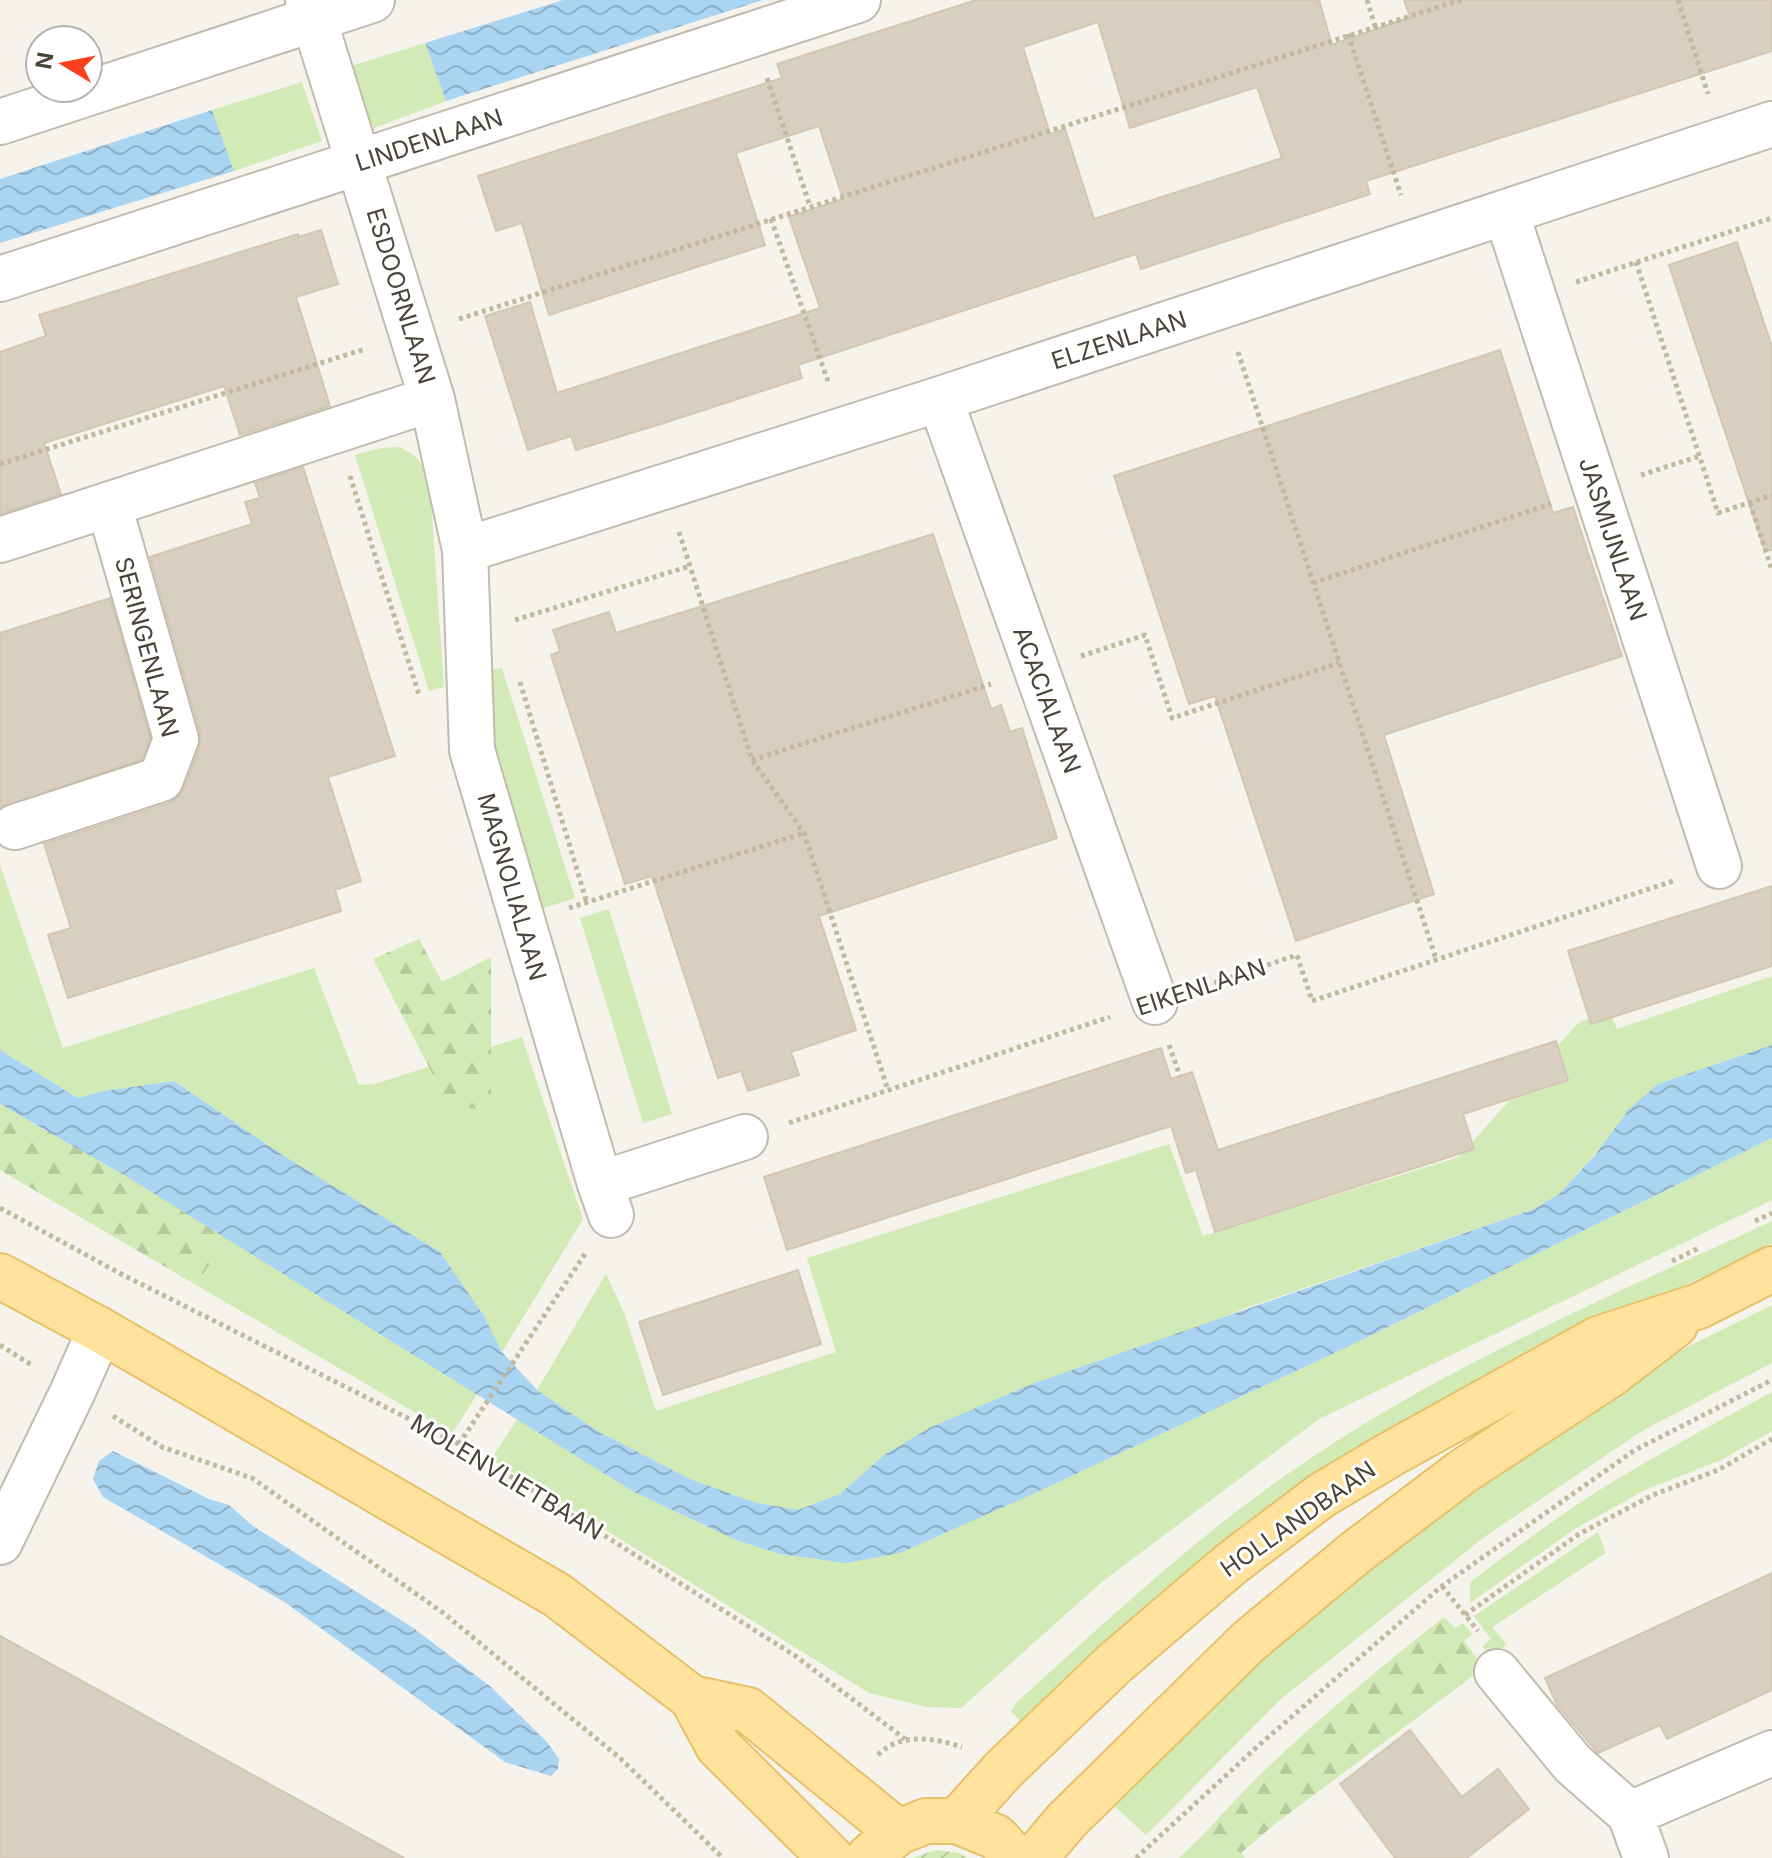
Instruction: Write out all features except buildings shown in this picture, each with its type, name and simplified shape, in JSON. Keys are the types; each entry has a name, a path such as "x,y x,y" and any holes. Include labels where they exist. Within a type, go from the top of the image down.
{"main road":[{"name":"HOLLANDBAAN","path":"957,1821 1024,1749 1116,1662 1232,1563 1322,1495 1598,1339 1699,1306 1772,1269"},
{"path":"0,1276 100,1330 557,1595 692,1698 718,1746 831,1858"},
{"name":"HOLLANDBAAN","path":"1035,1858 1086,1800 1248,1642 1355,1553 1462,1472 1611,1374 1699,1306"},
{"path":"692,1698 748,1710 883,1845 926,1821 957,1821 996,1837 1015,1858"}],"street":[{"path":"0,122 311,9 372,0"},
{"name":"LINDENLAAN","path":"0,279 858,0"},
{"name":"ESDOORNLAAN","path":"311,9 432,399 465,550"},
{"name":"ELZENLAAN","path":"465,550 940,399 1772,124"},
{"name":"JASMIJNLAAN","path":"1506,212 1719,866"},
{"path":"0,540 432,399"},
{"name":"ACACIALAAN","path":"940,399 1155,1002"},
{"name":"SERINGENLAAN","path":"15,827 161,779 176,739 109,505"},
{"name":"MAGNOLIALAAN","path":"465,550 472,750 605,1200"},
{"path":"605,1200 745,1137"},
{"path":"0,1542 100,1330"},
{"path":"1497,1672 1573,1764 1630,1814 1646,1858"},
{"path":"1630,1814 1772,1753"}],"path":[{"path":"1367,0 1376,29"},
{"path":"0,464 1461,0"},
{"path":"1678,0 1723,141"},
{"path":"753,34 810,206"},
{"path":"1348,34 1416,242"},
{"path":"1534,296 1772,218"},
{"path":"771,219 844,429"},
{"path":"1636,262 1718,513 1772,495"},
{"path":"1223,305 1436,959"},
{"path":"336,431 421,699"},
{"path":"1313,583 1700,456"},
{"path":"664,485 752,760 804,833 888,1090"},
{"path":"1750,503 1772,570"},
{"path":"503,624 690,566"},
{"path":"516,668 587,903"},
{"path":"522,922 804,833"},
{"name":"EIKENLAAN","path":"745,1137 1297,955 1312,1001 1719,866"},
{"path":"459,1444 524,1345 605,1200"},
{"name":"MOLENVLIETBAAN","path":"0,1208 137,1282 459,1444 794,1655 905,1739"},
{"path":"0,1345 162,1447 252,1478 442,1612 620,1758 723,1858"},
{"path":"1136,1858 1258,1746 1442,1586 1635,1450 1772,1380"},
{"path":"1465,1615 1579,1534 1653,1495 1718,1470 1772,1439"}],"green space":[{"path":"425,43 446,101 374,128 360,101 351,66"},
{"path":"302,82 322,141 234,171 212,110"},
{"path":"400,447 415,456 429,473 444,687 429,691 355,455"},
{"path":"502,668 575,898 538,910 496,768 490,670"},
{"path":"0,865 63,1048 314,968 359,1085 375,1084 522,1037 583,1219 502,1352 484,1316 284,1156 174,1081 78,1098 0,1050"},
{"path":"609,909 672,1114 643,1123 580,918"},
{"path":"419,939 442,982 491,957 491,1112 448,1104 373,959"},
{"path":"1772,976 1772,1045 1658,1084 1559,1194 1534,1209 1246,1308 884,1455 840,1494 799,1510 753,1502 690,1479 599,1432 537,1390 606,1274 625,1315 656,1411 836,1352 807,1258 1169,1144 1203,1236 1459,1157 1578,1023 1609,1011 1617,1029"},
{"path":"0,1104 227,1238 196,1285 0,1170"},
{"path":"1772,1138 1772,1200 1319,1419 1103,1581 961,1708 926,1707 869,1693 491,1459 518,1418 634,1492 736,1540 780,1554 1037,1492 1341,1350"},
{"path":"1772,1221 1772,1244 1607,1322 1027,1726 1011,1712 1016,1703 1160,1574 1235,1512 1314,1456 1480,1359"},
{"path":"227,1238 478,1393 452,1434 196,1285"},
{"path":"1772,1305 1772,1363 1642,1431 1487,1535 1282,1698 1146,1835 1110,1802 1333,1589 1565,1421 1687,1347"},
{"path":"1772,1392 1772,1431 1721,1460 1645,1490 1573,1530 1470,1603 1470,1582 1559,1517 1635,1469"},
{"path":"1598,1532 1606,1553 1492,1627 1507,1645 1490,1656 1482,1646 1491,1639 1474,1616"},
{"path":"1444,1617 1455,1628 1463,1623 1472,1634 1464,1641 1488,1673 1477,1679 1474,1675 1275,1824 1241,1853 1205,1833 1260,1774 1350,1693"},
{"path":"1205,1833 1241,1853 1245,1858 1179,1858"},
{"path":"937,1850 959,1853 968,1858 911,1858"}],"water":[{"path":"563,0 763,0 446,101 425,43"},
{"path":"212,110 234,171 0,243 0,179"},
{"path":"1772,1045 1772,1138 1341,1350 1037,1492 900,1553 846,1563 780,1554 736,1540 634,1492 129,1178 0,1104 0,1050 78,1098 174,1081 284,1156 440,1252 484,1316 502,1352 537,1390 599,1432 690,1479 753,1502 798,1510 840,1494 884,1455 931,1427 1032,1384 1534,1209 1559,1194 1596,1154 1629,1109 1658,1084"},
{"path":"113,1451 209,1499 229,1505 253,1526 412,1627 491,1687 547,1742 559,1759 558,1769 551,1776 505,1762 286,1603 103,1497 93,1479 99,1461"}]}
